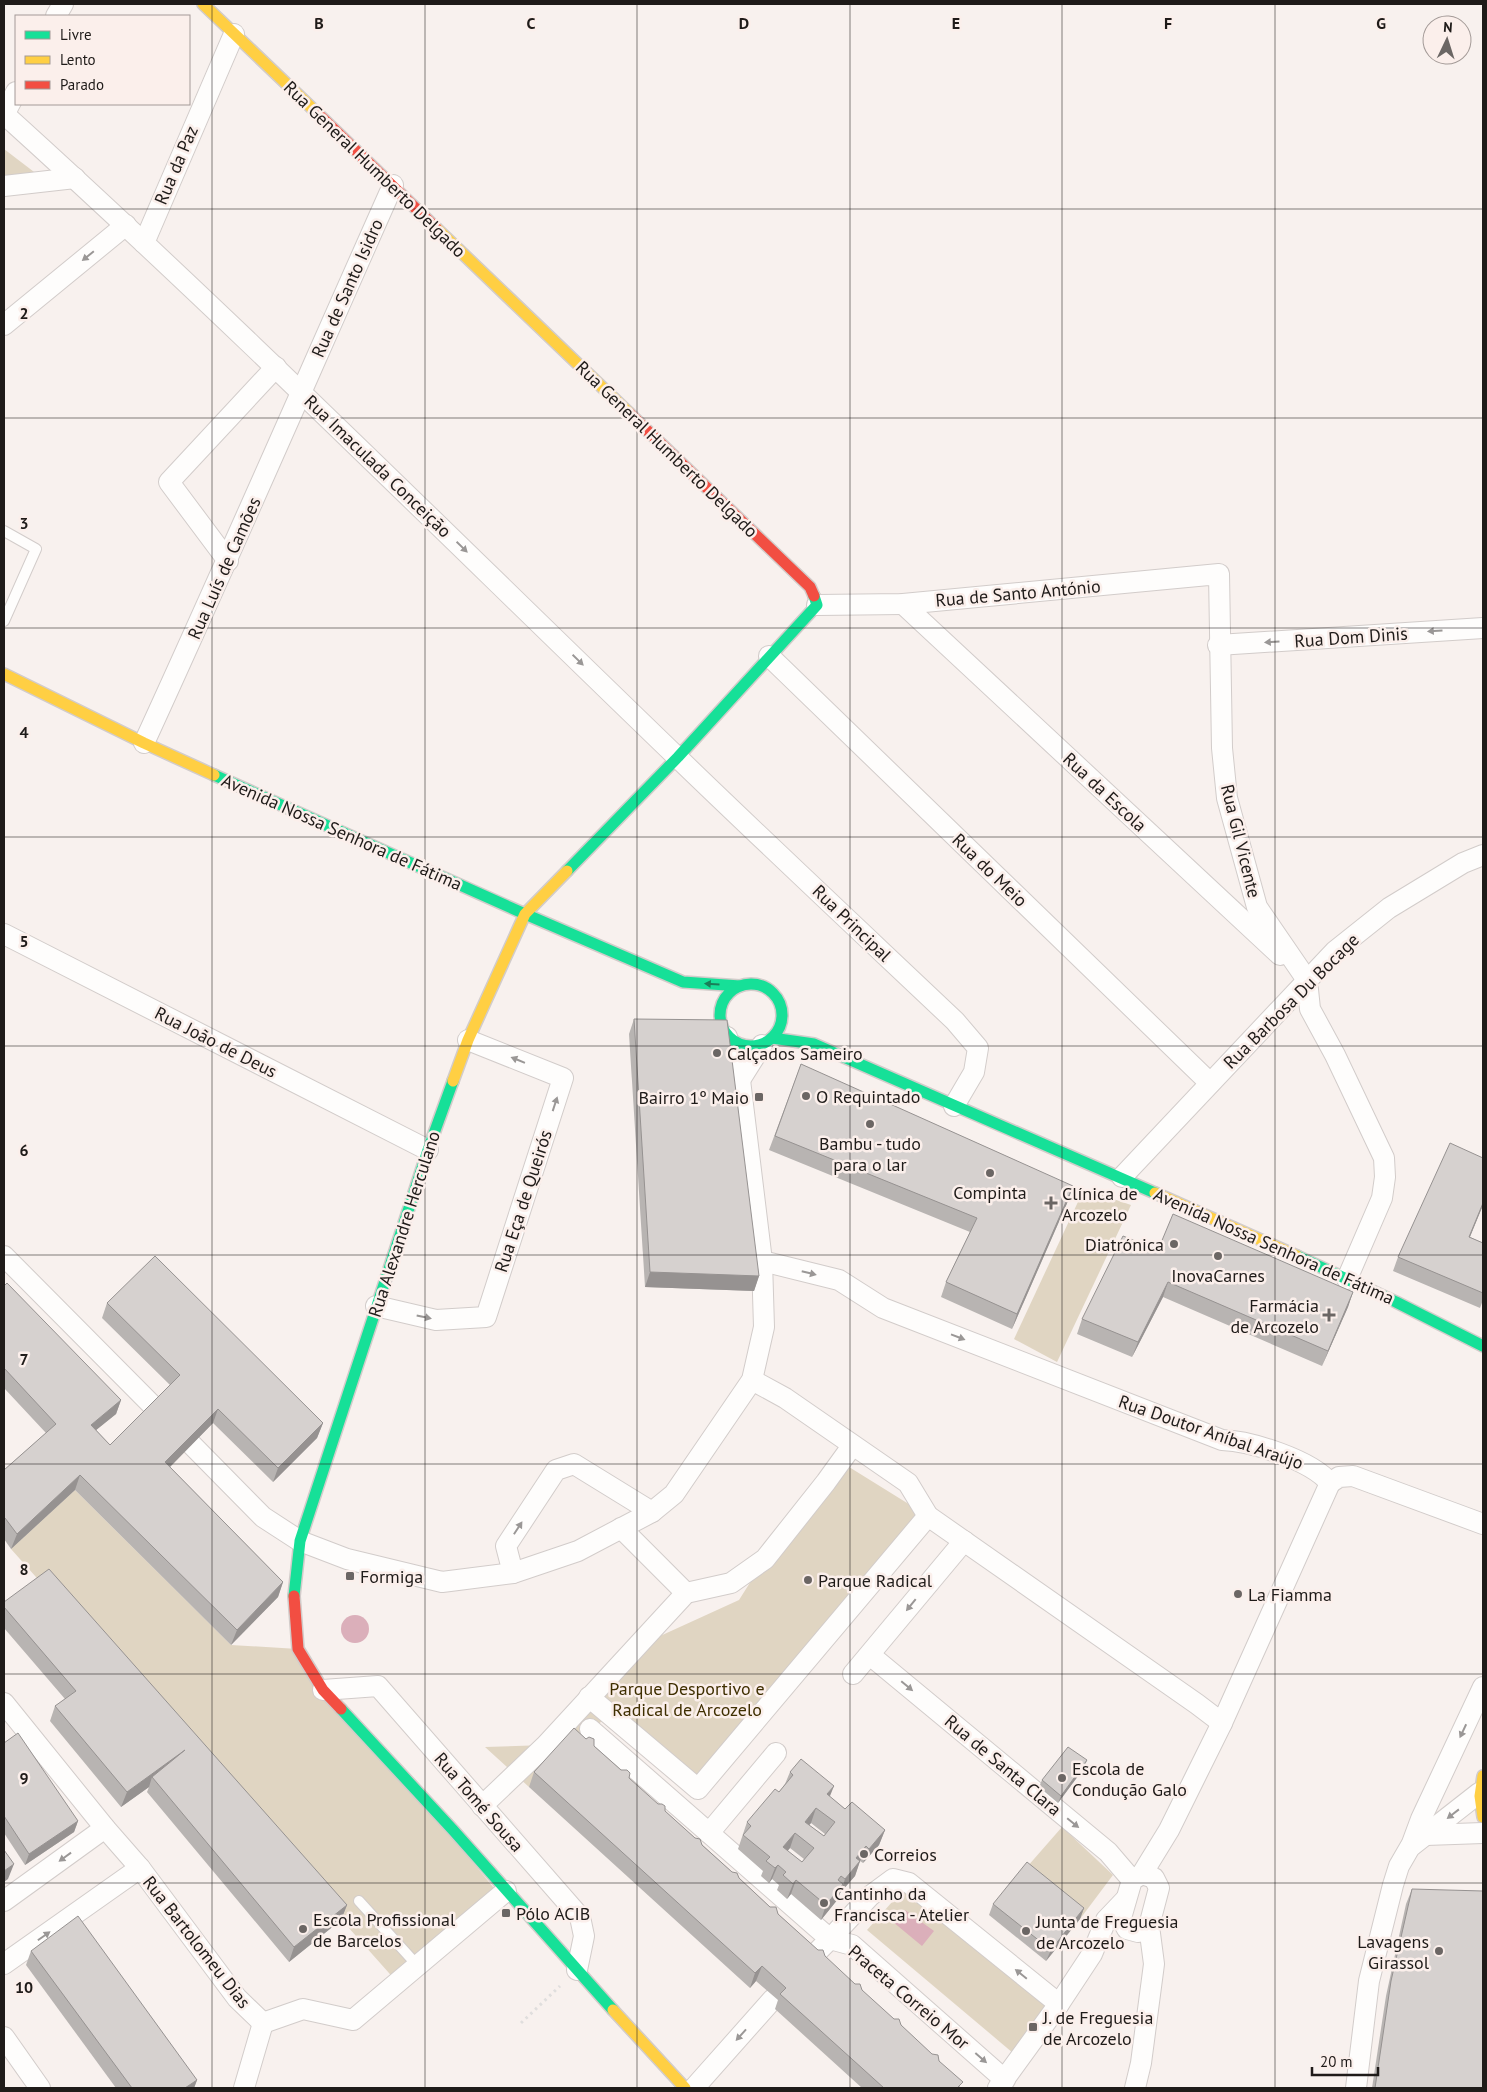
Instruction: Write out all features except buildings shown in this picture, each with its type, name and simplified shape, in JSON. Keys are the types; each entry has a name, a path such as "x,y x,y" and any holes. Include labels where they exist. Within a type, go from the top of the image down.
{"street":[{"path":"57,15 63,4"},
{"name":"Rua General Humberto Delgado","path":"203,4 810,587 817,605"},
{"name":"Rua da Paz","path":"144,243 234,34"},
{"path":"4,115 15,94"},
{"name":"Rua Imaculada Conceição","path":"4,115 126,225 276,367 678,757"},
{"path":"4,186 74,178"},
{"name":"Rua de Santo Isidro","path":"301,391 393,186"},
{"path":"4,325 126,225"},
{"path":"228,562 169,482 276,367"},
{"name":"Rua Luís de Camões","path":"144,743 228,562 301,391"},
{"name":"Rua de Santo António","path":"817,605 903,604 1218,574"},
{"name":"Rua Gil Vicente","path":"1218,574 1218,645 1222,748 1227,798 1258,907 1307,980 1310,1009 1335,1055 1384,1158 1385,1177 1382,1198 1347,1279"},
{"name":"Rua da Escola","path":"903,604 1307,980"},
{"path":"525,914 678,757 817,605"},
{"name":"Rua Dom Dinis","path":"1218,645 1483,628"},
{"name":"Rua do Meio","path":"769,656 1210,1083"},
{"name":"Avenida Nossa Senhora de Fátima","path":"4,674 144,743 525,914 684,982 740,986"},
{"name":"Rua Principal","path":"678,757 955,1021 978,1048 974,1072 954,1106"},
{"name":"Rua Barbosa Du Bocage","path":"1122,1177 1335,951 1389,908 1463,863 1483,855"},
{"name":"Rua Alexandre Herculano","path":"300,1541 428,1150 468,1040 525,914"},
{"name":"Rua João de Deus","path":"4,934 428,1150"},
{"name":"Avenida Nossa Senhora de Fátima","path":"684,982 696,996"},
{"path":"192,1445 263,1517 300,1541 347,1559 442,1582 513,1573 578,1551 652,1512 674,1494 752,1380 764,1327 762,1261 740,1080 719,1016 720,1007 724,998 731,990 749,984 759,985 775,996 792,1018"},
{"path":"740,1080 781,1022 780,1004"},
{"path":"708,1011 724,1031 744,1046 767,1041"},
{"name":"Avenida Nossa Senhora de Fátima","path":"803,1031 814,1044"},
{"name":"Rua Eça de Queirós","path":"376,1306 436,1320 486,1317 563,1078 468,1040"},
{"name":"Avenida Nossa Senhora de Fátima","path":"767,1041 814,1044 1122,1177 1441,1323 1483,1346"},
{"path":"4,1256 156,1409"},
{"name":"Rua Doutor Aníbal Araújo","path":"762,1261 839,1280 883,1308 1222,1440 1240,1441 1301,1462 1321,1473 1330,1483"},
{"path":"752,1380 785,1398 908,1483 928,1516 1222,1723"},
{"path":"482,1806 546,1745 686,1593 731,1583 764,1560 852,1446"},
{"path":"513,1573 506,1546 556,1470 574,1464 652,1512"},
{"path":"1149,1926 1138,1932 1127,1928 1121,1918 1138,1883 1169,1830 1222,1723 1330,1483 1339,1477 1353,1476 1483,1524"},
{"path":"589,1697 698,1789 928,1516"},
{"path":"621,1528 686,1593"},
{"path":"300,1541 294,1600 298,1649 323,1690 453,1830 685,2088"},
{"path":"853,1674 964,1541"},
{"name":"Rua de Santa Clara","path":"870,1655 1108,1852 1138,1883"},
{"name":"Rua Tomé Sousa","path":"323,1690 378,1686 580,1917 584,1936 577,1970"},
{"path":"1356,2088 1369,1981 1399,1866 1410,1847 1483,1686"},
{"name":"Rua Bartolomeu Dias","path":"4,1703 105,1828 140,1868 237,1998 263,2023 303,2010 353,2020 506,1891"},
{"path":"590,1729 830,1939 809,1960"},
{"path":"709,1833 776,1753"},
{"path":"1410,1847 1481,1785"},
{"path":"1481,1785 1480,1807 1483,1817"},
{"path":"4,1901 105,1828"},
{"path":"1426,1834 1483,1833"},
{"path":"4,1964 140,1868"},
{"name":"Praceta Correio Mor","path":"1001,2084 852,1945 830,1939 870,1896 892,1879 909,1883 1059,2004"},
{"path":"1135,2088 1141,2062 1154,1964 1149,1926 1159,1888 1138,1883"},
{"path":"1001,2084 1059,2004 1092,1954 1106,1920 1138,1883"},
{"path":"1092,1954 1127,1928"},
{"path":"694,2088 774,1998"},
{"path":"244,2088 263,2023"},
{"path":"5,2042 40,2088"}],"lane":[{"path":"4,530 36,549 4,621"},
{"path":"359,1901 417,1965"}],"path":[{"path":"521,2023 577,1970"}],"green space":[{"path":"4,149 38,175 4,179"},
{"path":"1084,1189 1131,1205 1057,1362 1014,1339"},
{"name":"Parque Desportivo e Radical de Arcozelo","path":"841,1462 928,1516 694,1794 603,1720 529,1787 485,1747 546,1745 636,1647 739,1600 765,1559"},
{"path":"75,1490 231,1645 298,1649 498,1893 397,1982 11,1549"},
{"path":"1062,1827 1113,1875 1080,1919 1027,1867"},
{"path":"909,1883 1059,2004 1019,2058 867,1930"}],"shaded area":[{"path":"355,1615 365,1619 369,1629 365,1639 355,1643 345,1639 341,1629 345,1619"},
{"path":"905,1910 934,1931 922,1946 893,1922"}],"traffic: fast":[{"path":"567,871 678,757 817,605 814,596"},
{"path":"214,775 525,914 683,982 740,986"},
{"path":"745,984 757,984 773,993 780,1003 782,1015 780,1027 773,1037 757,1046 745,1046 734,1041 725,1032 720,1021 720,1009 725,998 734,989 745,984"},
{"path":"772,1038 814,1044 1155,1193"},
{"path":"294,1596 300,1541 428,1150 453,1081"},
{"path":"1297,1256 1396,1302 1483,1346"},
{"path":"341,1709 453,1830 613,2010"}],"traffic: slow":[{"path":"203,4 317,113"},
{"path":"436,228 629,413"},
{"path":"4,674 144,743 214,775"},
{"path":"453,1081 468,1040 525,914 567,871"},
{"path":"1155,1193 1297,1256"},
{"path":"1483,1776 1480,1796 1483,1817"},
{"path":"613,2010 685,2088"}],"traffic: jam":[{"path":"317,113 436,228"},
{"path":"629,413 810,587 814,596"},
{"path":"294,1596 298,1649 323,1690 341,1709"}],"place":[{"name":"Calçados Sameiro","path":"717,1053"},
{"name":"O Requintado","path":"806,1096"},
{"name":"Bairro 1º Maio","path":"759,1097"},
{"name":"Bambu - tudo para o lar","path":"870,1124"},
{"name":"Compinta","path":"990,1173"},
{"name":"Clínica de Arcozelo","path":"1051,1203"},
{"name":"Diatrónica","path":"1174,1244"},
{"name":"InovaCarnes","path":"1218,1256"},
{"name":"Farmácia de Arcozelo","path":"1329,1315"},
{"name":"Formiga","path":"350,1576"},
{"name":"Parque Radical","path":"808,1580"},
{"name":"La Fiamma","path":"1238,1594"},
{"name":"Escola de Condução Galo","path":"1062,1778"},
{"name":"Correios","path":"864,1854"},
{"name":"Cantinho da Francisca - Atelier","path":"824,1903"},
{"name":"Pólo ACIB","path":"506,1913"},
{"name":"Escola Profissional de Barcelos","path":"303,1929"},
{"name":"Junta de Freguesia de Arcozelo","path":"1026,1931"},
{"name":"Lavagens Girassol","path":"1439,1951"},
{"name":"J. de Freguesia de Arcozelo","path":"1033,2027"}]}
